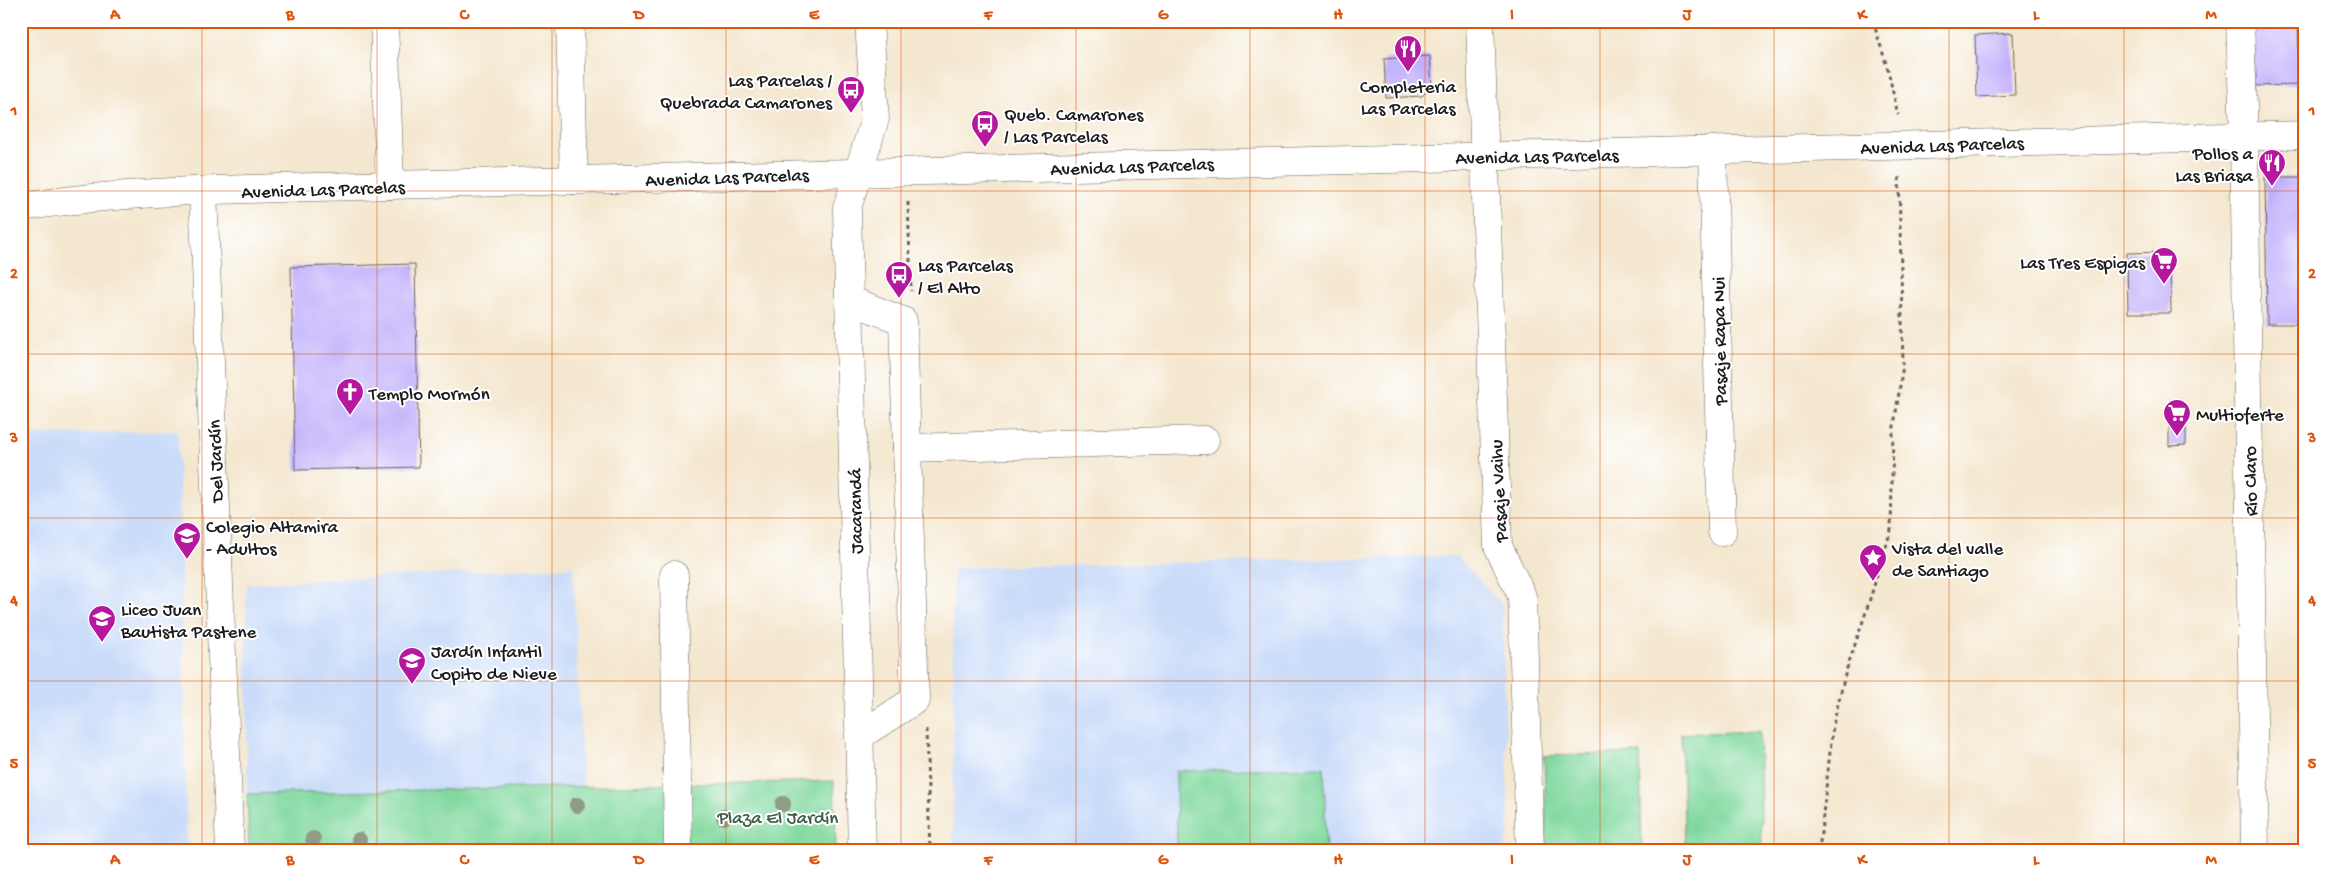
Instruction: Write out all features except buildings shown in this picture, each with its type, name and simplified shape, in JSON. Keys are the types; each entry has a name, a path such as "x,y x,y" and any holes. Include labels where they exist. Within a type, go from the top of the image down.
{"street":[{"path":"384,21 390,185"},
{"path":"570,21 574,180"},
{"name":"Jacarandá","path":"862,851 847,208 875,119 869,21"},
{"name":"Pasaje Vaihu","path":"1480,21 1498,546 1522,596 1530,851"},
{"name":"Río Claro","path":"2240,21 2244,136 2255,851"},
{"name":"Avenida Las Parcelas","path":"21,208 66,200 203,191 2305,134"},
{"name":"Pasaje Rapa Nui","path":"1713,150 1722,532"},
{"name":"Del Jardín","path":"203,191 230,851"},
{"path":"850,300 903,321 915,700 859,736"},
{"path":"907,448 1205,440"},
{"path":"674,575 678,851"}],"path":[{"path":"1819,851 1833,725 1846,671 1891,530 1893,433 1903,365 1898,107 1873,21"}],"shaded area":[{"name":"Liceo Juan Bautista Pastene","path":"178,431 187,851 21,851 21,435"},
{"path":"1457,556 1502,605 1509,836 1502,851 953,851 953,568"},
{"name":"Jardín Infantil Copito de Nieve","path":"573,567 583,786 247,794 246,584"}],"green space":[{"path":"1759,731 1762,847 1685,850 1681,734"},
{"path":"1640,753 1642,851 1547,851 1544,756"},
{"path":"1324,767 1326,850 1177,851 1176,771"},
{"name":"Plaza El Jardín","path":"834,781 836,851 249,851 247,794"}],"place":[{"name":"Completeria Las Parcelas","path":"1408,73"},
{"name":"Las Parcelas / Quebrada Camarones","path":"851,114"},
{"name":"Queb. Camarones / Las Parcelas","path":"985,148"},
{"name":"Pollos a Las Briasa","path":"2272,187"},
{"name":"Las Tres Espigas","path":"2164,285"},
{"name":"Las Parcelas / El Alto","path":"899,299"},
{"name":"Templo Mormón","path":"350,416"},
{"name":"Multioferte","path":"2177,437"},
{"name":"Colegio Altamira - Adultos","path":"187,560"},
{"name":"Vista del valle de Santiago","path":"1873,582"},
{"name":"Liceo Juan Bautista Pastene","path":"102,643"},
{"name":"Jardín Infantil Copito de Nieve","path":"412,685"}]}
